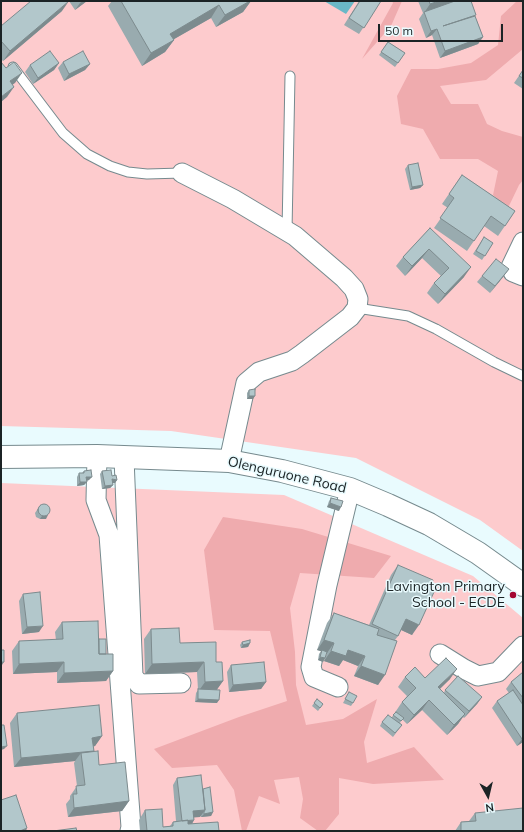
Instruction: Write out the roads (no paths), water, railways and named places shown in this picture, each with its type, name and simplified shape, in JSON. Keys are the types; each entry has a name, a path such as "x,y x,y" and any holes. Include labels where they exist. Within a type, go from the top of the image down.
{"street":[{"path":"182,173 233,199 295,236 344,278 354,289 358,299 357,308 350,317 302,354 292,361 258,372 246,383 229,461"},
{"path":"523,242 511,267 513,272 523,276"},
{"path":"97,456 96,500 109,535 131,827 130,831"},
{"name":"Olenguruone Road","path":"1,457 97,456 229,461 282,471 350,489 429,524 478,553 523,585"},
{"path":"124,458 133,676 138,684 181,683"},
{"path":"338,687 314,677 311,668 327,585 350,489"},
{"path":"440,654 478,676 498,672 523,646"}],"lane":[{"path":"12,66 63,133 87,154 110,166 128,172 147,174 182,173"},
{"path":"287,231 290,76"},
{"path":"357,308 408,316 436,329 494,362 523,376"}],"water":[{"path":"324,1 355,1 346,14"}],"place":[{"name":"Lavington Primary School - ECDE","path":"513,595"}]}
